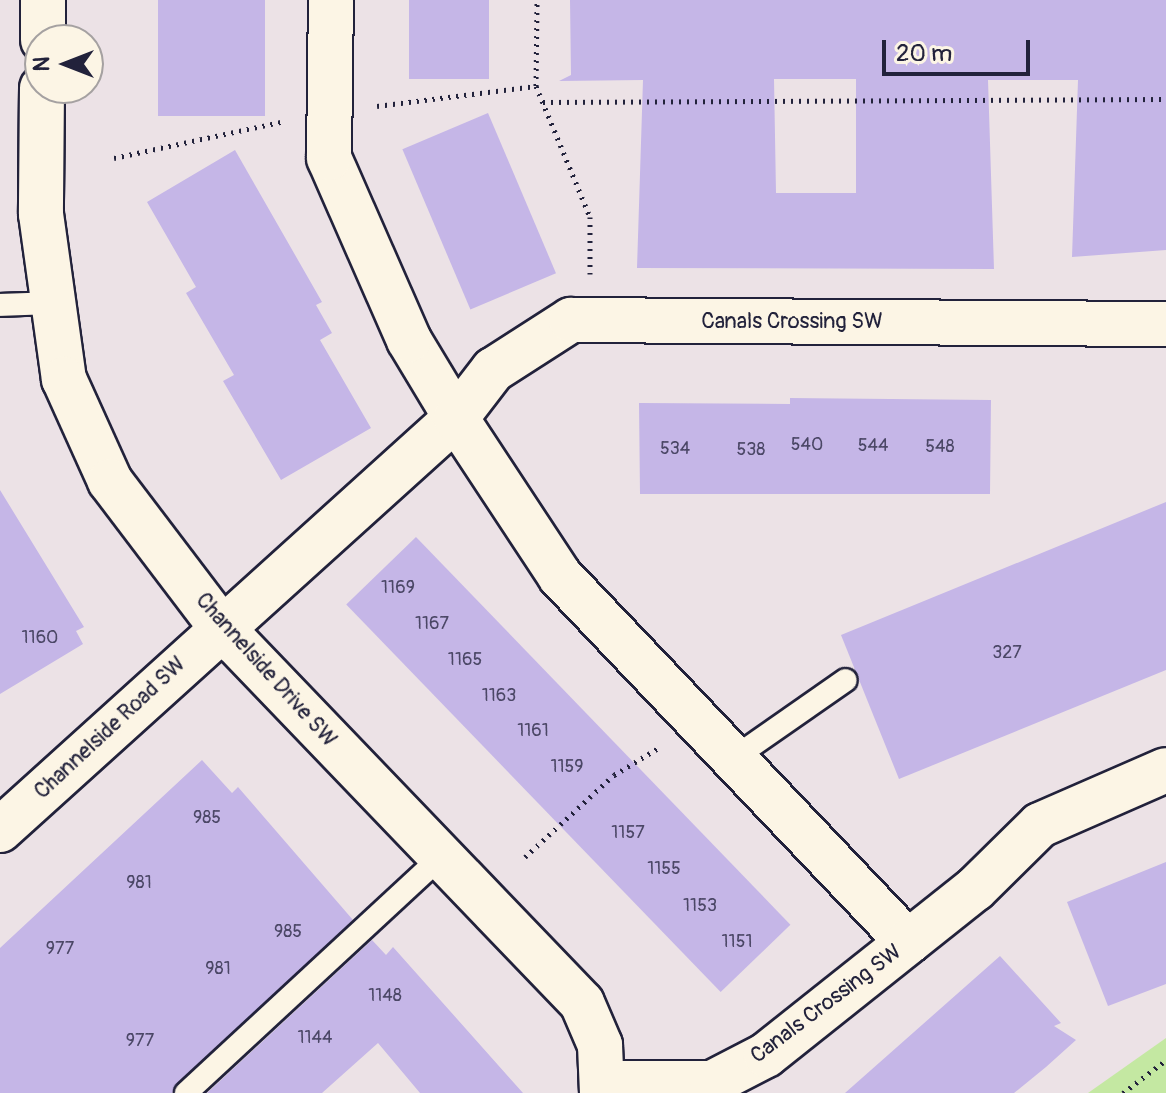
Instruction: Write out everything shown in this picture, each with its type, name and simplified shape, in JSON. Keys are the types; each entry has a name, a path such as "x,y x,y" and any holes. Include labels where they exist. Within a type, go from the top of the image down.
{"street":[{"path":"43,0 43,24"},
{"name":"Canals Crossing SW","path":"331,0 329,158 409,340 456,418 560,576 908,942"},
{"name":"Channelside Drive SW","path":"42,104 41,214 64,379 110,481 221,627 582,1003 600,1045 603,1088"},
{"name":"Canals Crossing SW","path":"221,627 456,418 493,370 571,320 1166,324"},
{"name":"Channelside Road SW","path":"0,830 221,627"},
{"name":"Canals Crossing SW","path":"603,1088 712,1083 766,1055 908,942 1040,825 1166,770"}],"lane":[{"path":"0,305 54,303"},
{"path":"734,758 846,680"},
{"path":"186,1093 441,857"}],"path":[{"path":"536,86 590,217 591,320"},
{"path":"543,102 1166,99"},
{"path":"525,857 693,714"},
{"path":"1123,1093 1166,1060"}],"green space":[{"path":"1166,1038 1166,1093 1088,1093"}],"building":[{"path":"158,0 265,0 265,116 158,116"},
{"path":"409,0 489,0 489,79 409,79"},
{"path":"570,0 1166,0 1166,250 1072,257 1078,80 988,80 994,269 637,268 643,80 559,81 571,75","holes":["774,79 856,79 856,193 776,193"]},
{"path":"488,113 556,273 470,310 402,149"},
{"path":"235,150 322,302 316,305 332,333 320,340 371,428 281,480 223,381 234,375 186,293 196,287 147,202"},
{"path":"790,398 991,400 990,494 640,494 639,403 790,404"},
{"path":"0,490 84,627 76,631 83,644 0,694"},
{"path":"1166,502 1166,670 899,779 841,635"},
{"path":"416,537 790,925 721,992 346,604"},
{"path":"202,760 232,793 238,787 353,920 172,1093 0,1093 0,948"},
{"path":"1166,862 1166,984 1108,1006 1067,902"},
{"path":"372,940 386,955 393,947 523,1093 420,1093 378,1043 322,1093 207,1093"},
{"path":"1000,956 1061,1023 1054,1026 1076,1040 1046,1067 1014,1093 845,1093"}]}
